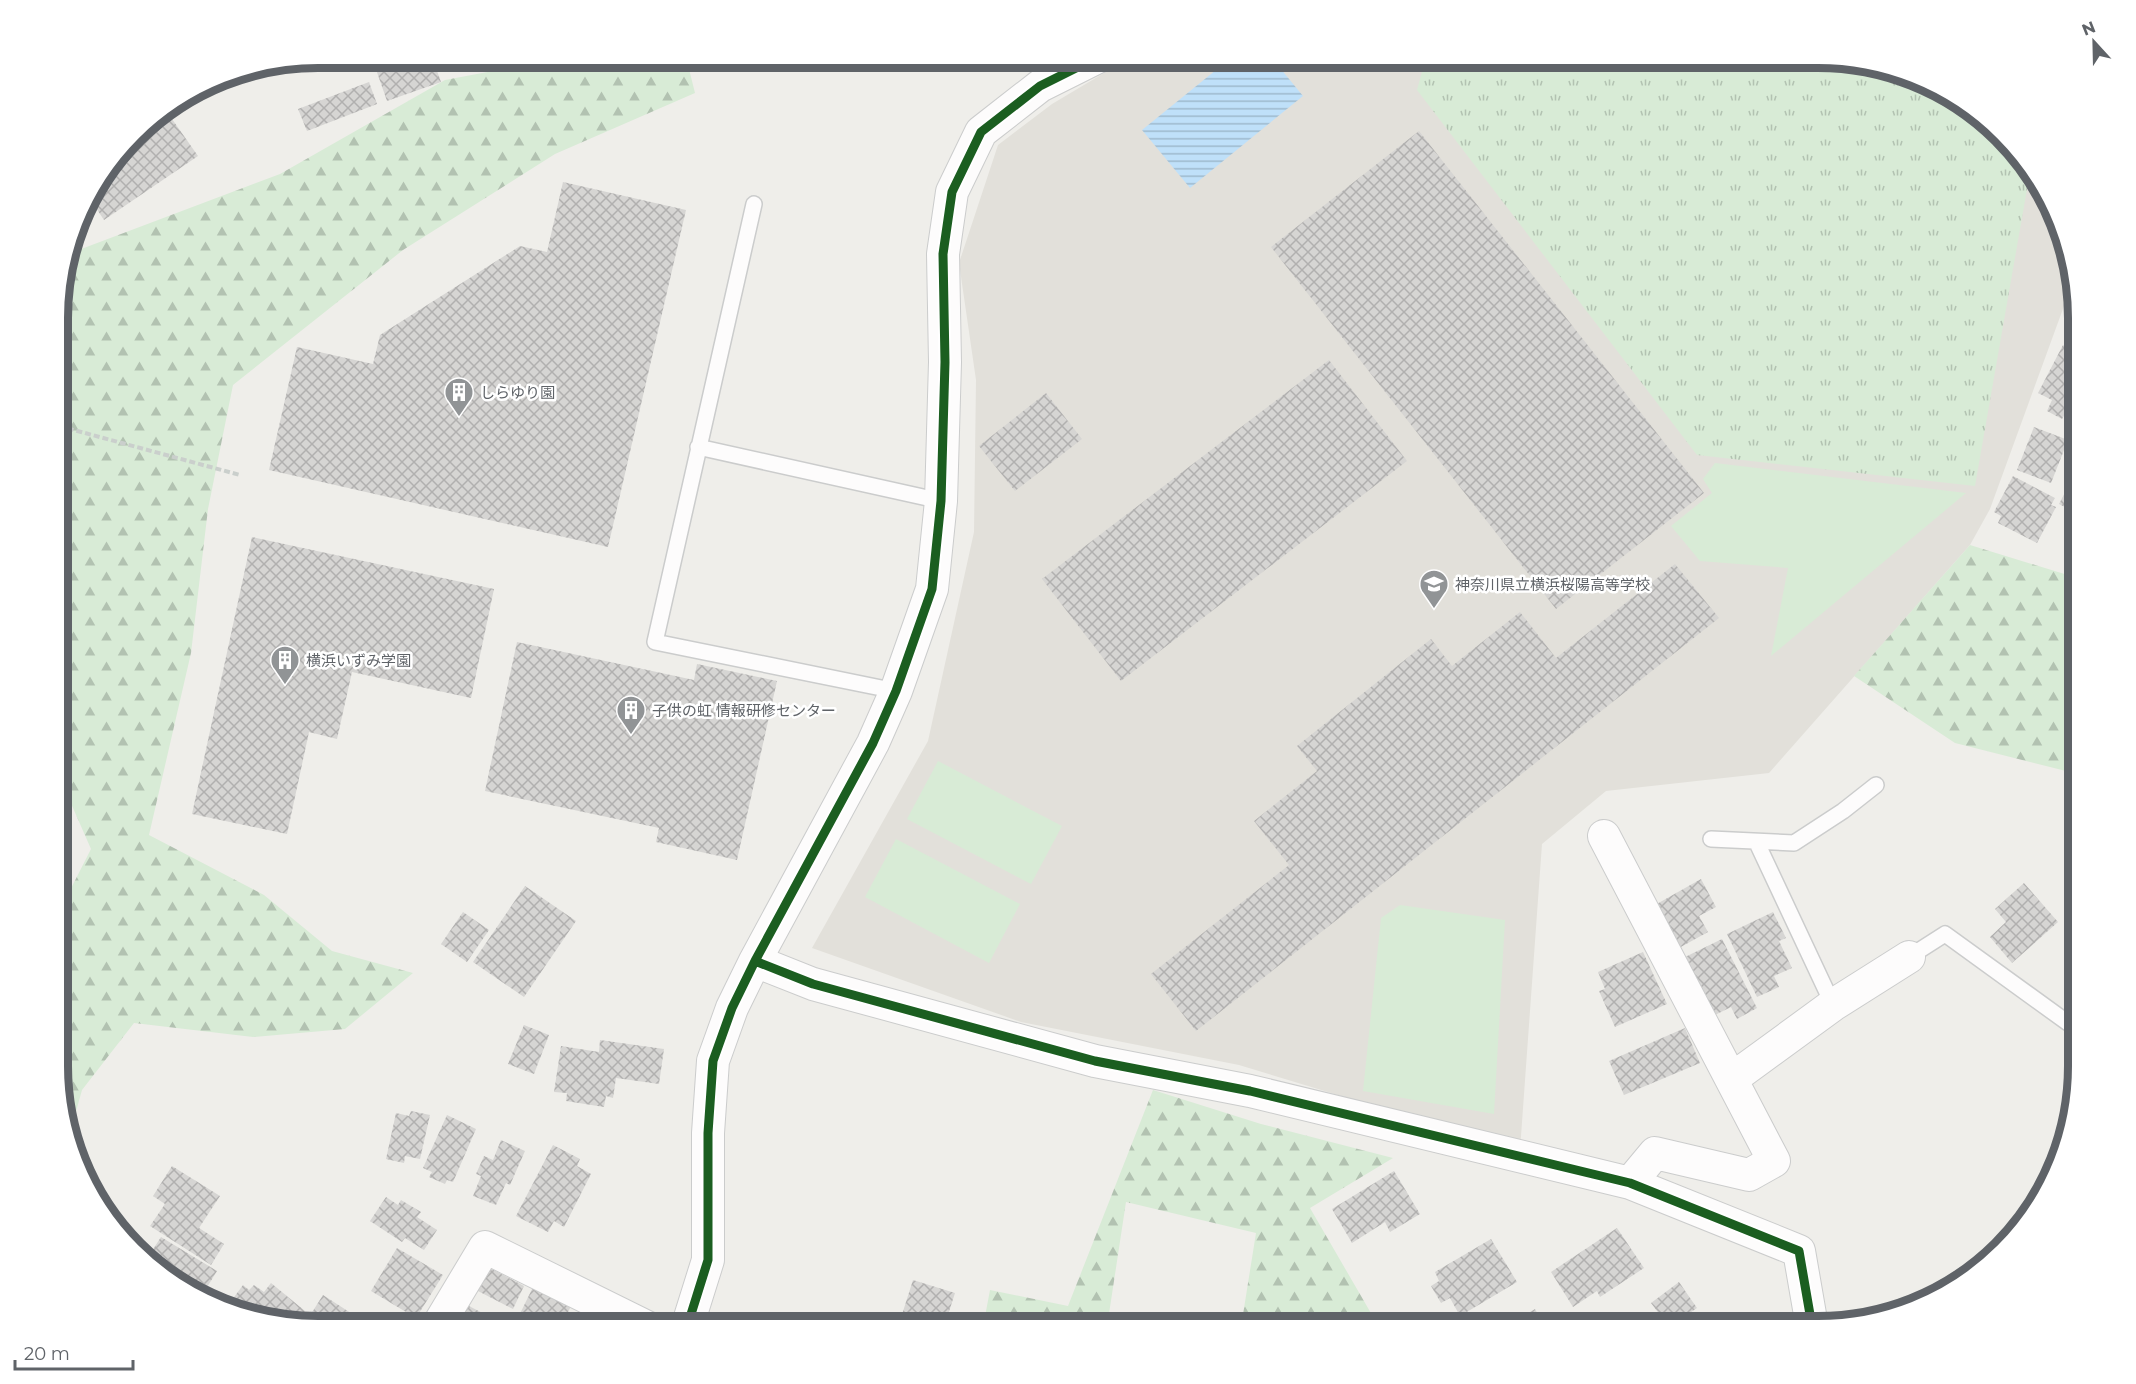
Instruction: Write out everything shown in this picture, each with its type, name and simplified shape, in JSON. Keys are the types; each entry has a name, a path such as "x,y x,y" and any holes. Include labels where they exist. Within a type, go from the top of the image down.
{"street":[{"path":"690,1316 708,1260 708,1133 713,1061 732,1008 755,961 873,743 896,691 932,589 941,501 945,362 942,254 952,192 981,132 1040,86 1076,68"},
{"path":"1604,836 1774,1161 1749,1175 1655,1153 1630,1183"},
{"path":"1732,1078 1833,1005 1909,957"},
{"path":"755,961 813,984 1095,1061 1250,1091 1630,1183 1799,1251 1810,1316"},
{"path":"444,1316 485,1247 625,1316"}],"lane":[{"path":"753,204 655,642 896,691"},
{"path":"698,447 941,501"},
{"path":"1711,839 1794,843 1843,811 1876,785"},
{"path":"1757,843 1833,1005"},
{"path":"1909,957 1945,934 2068,1023"}],"path":[{"path":"68,428 240,475"}],"shaded area":[{"name":"神奈川県立横浜桜陽高等学校","path":"1113,68 1835,68 1867,72 1899,81 1929,93 1971,119 2017,165 2043,207 2064,269 2066,288 2064,306 1990,509 1970,545 1769,773 1606,791 1542,844 1520,1150 1239,1065 1021,1022 812,948 928,741 974,532 976,380 959,263 998,145 1052,104"}],"green space":[{"path":"509,68 689,68 695,93 555,154 403,250 233,385 208,509 191,653 149,835 264,895 332,951 413,973 345,1029 253,1037 134,1023 82,1090 73,1121 68,1083 68,894 91,849 68,797 68,301 77,251 280,174 445,80"},
{"path":"1423,68 1835,68 1867,72 1899,81 1929,93 1971,119 2007,153 2028,182 1975,486 1697,455 1417,90"},
{"path":"1715,463 1966,493 1771,656 1788,568 1700,561 1671,526 1712,493 1703,479"},
{"path":"1970,545 2068,575 2068,771 1955,743 1854,676"},
{"path":"938,761 1062,826 1031,884 907,819"},
{"path":"896,839 1020,904 989,963 865,897"},
{"path":"1400,905 1505,920 1494,1114 1363,1091 1381,918"},
{"path":"1153,1090 1261,1124 1393,1158 1310,1208 1373,1316 1243,1316 1256,1233 1126,1202 1109,1316 985,1316 990,1290 1068,1306"}],"water":[{"path":"1218,68 1280,68 1303,96 1190,188 1142,130"}],"building":[{"path":"375,68 436,68 441,82 387,101"},
{"path":"369,82 377,104 307,131 298,109"},
{"path":"172,119 198,156 104,220 94,205 119,165 146,136"},
{"path":"1419,131 1704,493 1556,609 1271,247"},
{"name":"しらゆり園","path":"563,182 686,210 608,547 269,470 297,347 373,364 380,335 520,246 547,252"},
{"path":"2063,345 2068,348 2068,409 2062,419 2047,411 2052,400 2038,393"},
{"path":"1329,360 1407,461 1121,681 1042,579"},
{"path":"1046,393 1082,439 1015,491 979,446"},
{"path":"2034,427 2068,440 2051,483 2017,470"},
{"path":"2013,476 2055,498 2051,505 2056,507 2037,543 1998,523 2001,516 1994,512"},
{"path":"2068,486 2068,509 2059,504"},
{"name":"横浜いずみ学園","path":"252,537 494,589 471,698 352,672 337,739 309,732 287,834 192,814"},
{"path":"1675,564 1719,618 1196,1031 1151,974 1289,865 1254,821 1317,771 1297,746 1431,639 1452,666 1520,612 1556,658"},
{"name":"子供の虹 情報研修センター","path":"517,642 694,680 697,664 777,681 737,860 656,842 659,828 485,791"},
{"path":"1701,879 1716,907 1699,916 1708,932 1679,948 1655,905"},
{"path":"2024,883 2058,922 2012,963 1990,937 2006,922 1995,909"},
{"path":"525,886 576,921 524,997 473,962"},
{"path":"463,912 489,930 467,962 441,944"},
{"path":"1773,912 1786,938 1779,941 1792,968 1774,976 1779,987 1757,997 1727,934"},
{"path":"1722,939 1757,1008 1737,1019 1731,1007 1713,1016 1683,958"},
{"path":"1643,952 1667,1004 1615,1027 1599,991 1605,989 1598,972"},
{"path":"524,1025 549,1035 534,1074 508,1064"},
{"path":"1685,1028 1700,1063 1624,1095 1609,1061"},
{"path":"600,1040 664,1049 659,1084 616,1078 613,1098 606,1096 604,1107 566,1101 567,1093 554,1092 561,1046 599,1052"},
{"path":"411,1111 430,1115 420,1159 405,1156 404,1163 386,1159 396,1113 409,1116"},
{"path":"447,1115 476,1129 453,1182 447,1180 445,1184 429,1177 432,1172 423,1168"},
{"path":"501,1140 525,1151 510,1185 506,1183 496,1205 473,1196 481,1176 476,1174 484,1156 493,1160"},
{"path":"553,1145 580,1159 577,1166 591,1174 564,1227 554,1221 548,1232 516,1216"},
{"path":"172,1166 220,1196 199,1228 224,1244 211,1265 150,1226 165,1204 153,1196"},
{"path":"1394,1171 1420,1214 1390,1232 1385,1222 1352,1243 1332,1209"},
{"path":"386,1197 398,1205 401,1200 421,1212 417,1217 437,1230 424,1250 405,1238 402,1242 370,1221"},
{"path":"1617,1228 1644,1268 1600,1297 1597,1291 1573,1307 1551,1272"},
{"path":"161,1237 217,1271 205,1290 165,1265 151,1253"},
{"path":"1491,1239 1517,1282 1460,1316 1450,1298 1441,1303 1431,1286 1439,1281 1435,1272"},
{"path":"397,1248 443,1275 417,1316 413,1316 371,1291"},
{"path":"488,1267 524,1286 513,1309 476,1290"},
{"path":"913,1280 955,1293 948,1316 902,1316"},
{"path":"1679,1282 1697,1308 1685,1316 1661,1316 1651,1303"},
{"path":"271,1283 305,1311 301,1316 269,1312 231,1301 243,1285 249,1290 254,1285 264,1292"},
{"path":"533,1287 571,1306 566,1316 519,1316"},
{"path":"323,1295 355,1316 317,1316 310,1316"},
{"path":"465,1304 488,1316 458,1316"},
{"path":"1535,1309 1539,1316 1523,1316"}],"cycle path":[{"path":"690,1316 708,1260 708,1133 713,1061 732,1008 755,961 873,743 896,691 932,589 941,501 945,362 943,254 952,192 981,132 1040,86 1076,68"},
{"path":"755,961 813,984 1095,1061 1250,1091 1630,1183 1799,1251 1810,1316"}],"place":[{"name":"しらゆり園","path":"459,418"},
{"name":"神奈川県立横浜桜陽高等学校","path":"1434,610"},
{"name":"横浜いずみ学園","path":"285,686"},
{"name":"子供の虹 情報研修センター","path":"631,736"}]}
